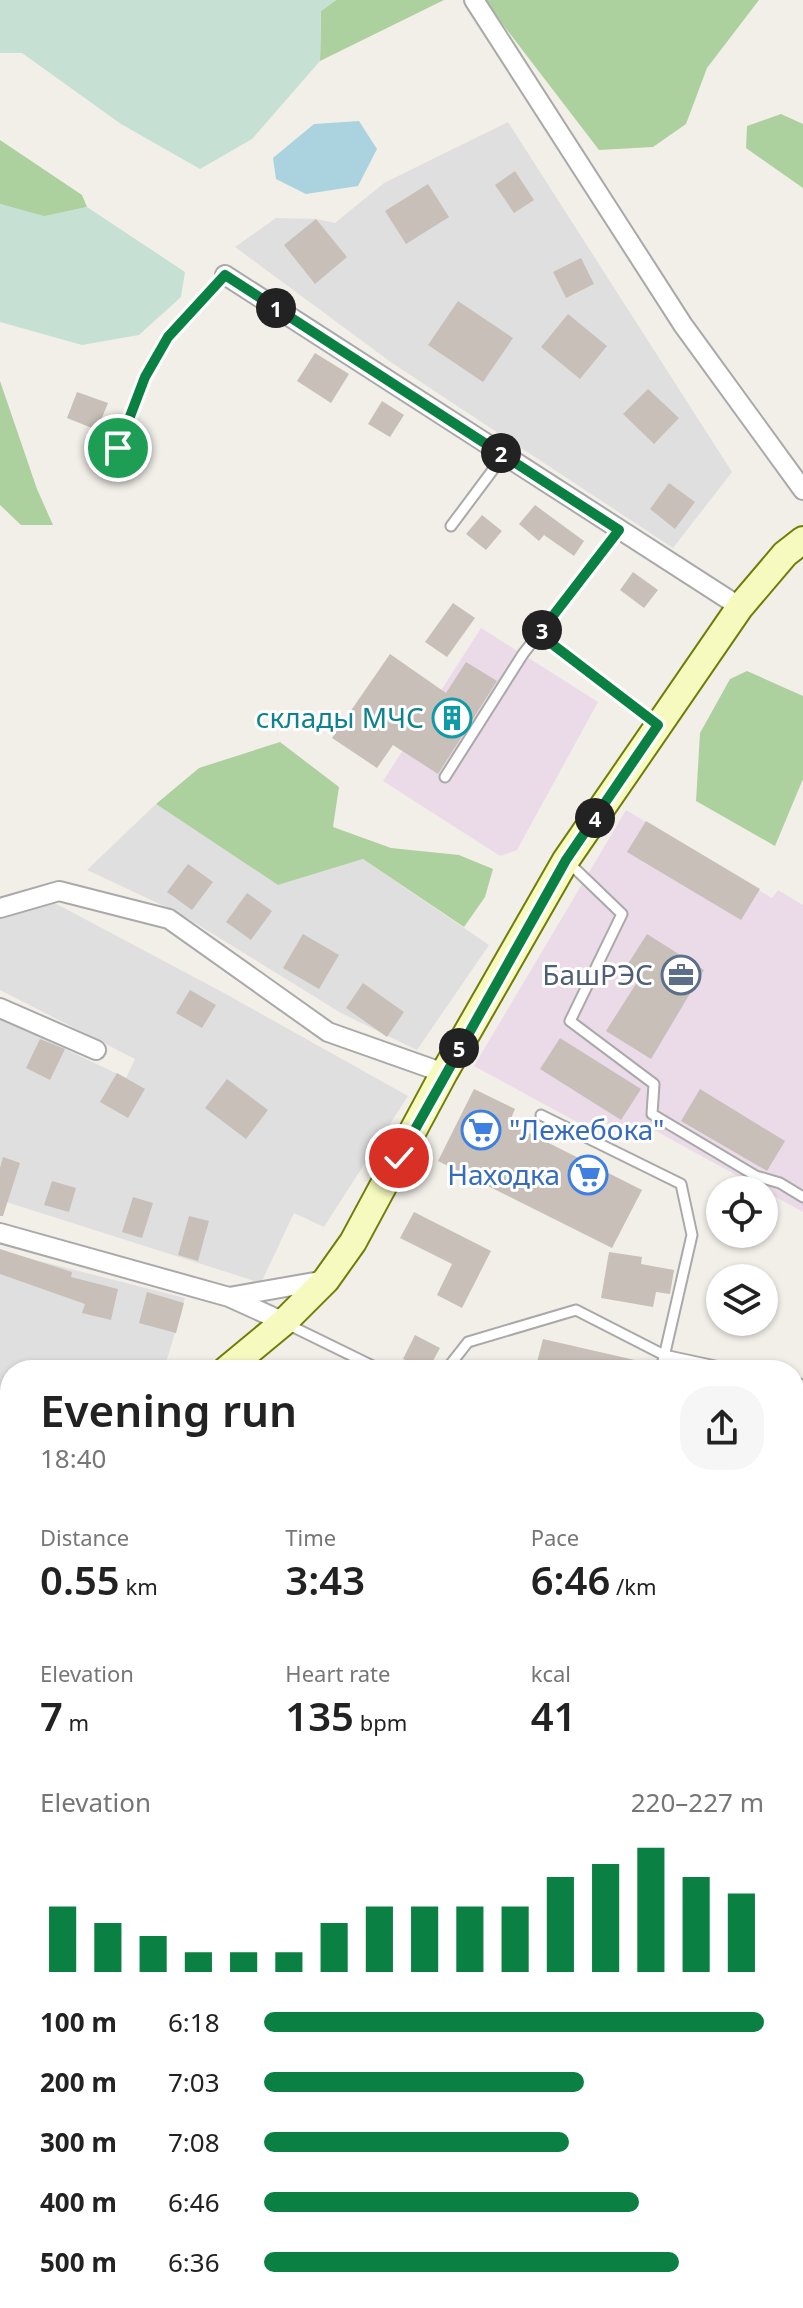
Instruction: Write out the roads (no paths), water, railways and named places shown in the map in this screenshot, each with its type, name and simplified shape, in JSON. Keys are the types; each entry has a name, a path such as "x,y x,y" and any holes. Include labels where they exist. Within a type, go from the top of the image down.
{"street":[{"path":"474,0 683,325 803,490"},
{"path":"225,275 740,607"},
{"path":"238,1360 284,1322 326,1280 353,1242 444,1073 566,860 740,607 785,554 803,540"},
{"path":"0,908 59,891 169,919 328,1032 444,1073"},
{"path":"0,1008 96,1050"},
{"path":"0,1233 229,1297 284,1322"},
{"path":"229,1297 326,1280"}],"lane":[{"path":"118,448 145,377 168,337 225,275"},
{"path":"451,526 504,455"},
{"path":"445,777 539,634 619,530"},
{"path":"539,634 658,725"},
{"path":"566,860 622,914 570,1021 654,1084 652,1114 756,1176 780,1183 803,1197"},
{"path":"541,1115 681,1184 692,1235 663,1360"},
{"path":"454,1360 468,1342 576,1310 664,1355 687,1360"},
{"path":"284,1322 361,1360"}],"water":[{"path":"359,121 377,149 358,186 306,194 276,179 273,158 314,124"}],"place":[{"name":"склады МЧС","path":"452,718"},
{"name":"БашРЭС","path":"681,975"},
{"name":"\"Лежебока\"","path":"481,1130"},
{"name":"Находка","path":"588,1175"}]}
